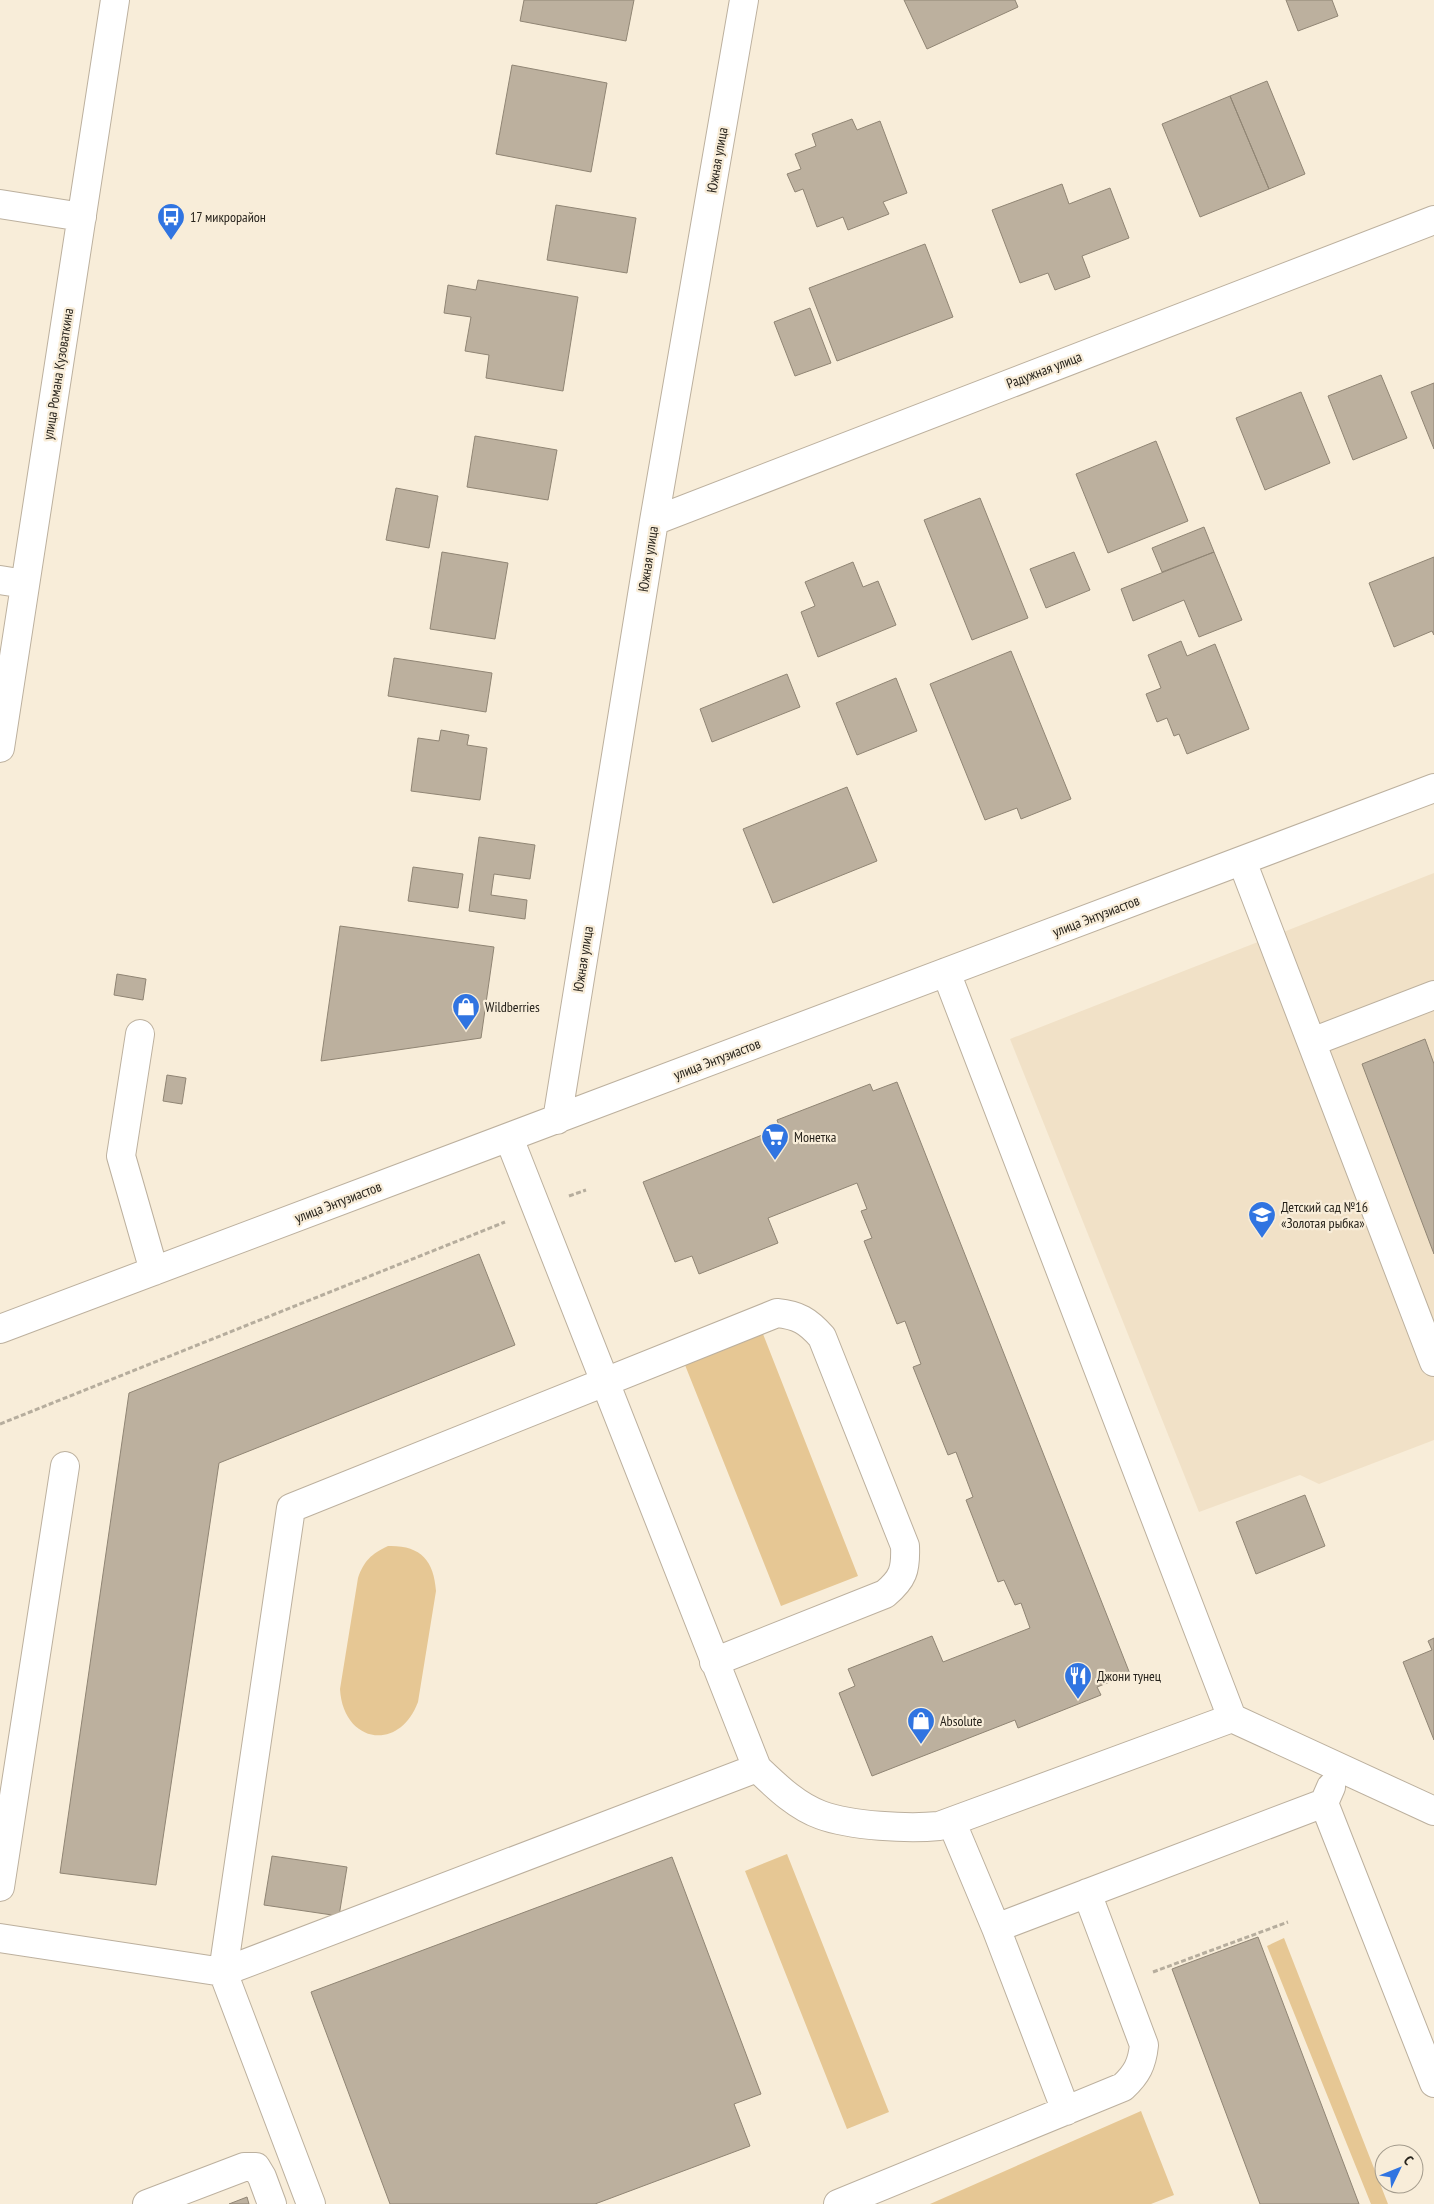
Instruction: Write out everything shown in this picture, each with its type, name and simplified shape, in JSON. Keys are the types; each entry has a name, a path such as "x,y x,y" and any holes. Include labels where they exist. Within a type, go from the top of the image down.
{"street":[{"name":"улица Романа Кузоваткина","path":"0,748 13,582 82,217 115,0"},
{"name":"Южная улица","path":"557,1120 654,521 744,0"},
{"path":"0,204 82,217"},
{"name":"Радужная улица","path":"654,521 1434,220"},
{"name":"улица Энтузиастов","path":"0,1329 1434,788"},
{"path":"1242,861 1434,1362"},
{"path":"946,972 1232,1718 1434,1810"},
{"path":"1312,1042 1434,995"},
{"path":"140,1034 121,1156 154,1271"},
{"path":"509,1138 757,1768 786,1795 821,1815 862,1823 922,1828 952,1823 1232,1718"},
{"path":"311,2204 223,1972 291,1508 777,1313 795,1314 811,1324 822,1336 905,1546 906,1566 898,1583 885,1594 714,1662"},
{"path":"0,1887 65,1466"},
{"path":"0,1938 223,1972 757,1768"},
{"path":"1339,1768 1324,1803 1434,2083"},
{"path":"996,1928 1324,1803"},
{"path":"952,1823 996,1928 1066,2111"},
{"path":"838,2204 1123,2088 1134,2077 1142,2063 1144,2045 1087,1893"},
{"path":"147,2204 244,2167 256,2167 262,2177 272,2204"}],"path":[{"path":"0,1424 586,1190"},
{"path":"1151,1972 1288,1922"}],"shaded area":[{"name":"Детский сад №16 «Золотая рыбка»","path":"1434,873 1434,1440 1319,1484 1300,1475 1199,1512 1010,1039"},
{"path":"763,1334 858,1576 781,1606 685,1365"},
{"path":"388,1546 409,1548 423,1556 432,1571 436,1591 418,1702 409,1718 398,1729 386,1735 373,1735 361,1730 351,1721 343,1707 340,1689 358,1578 369,1559"},
{"path":"787,1854 889,2112 847,2129 745,1871"},
{"path":"1284,1938 1374,2168 1374,2194 1384,2194 1388,2204 1371,2204 1267,1946"},
{"path":"1141,2111 1174,2195 1151,2204 930,2204"}],"building":[{"path":"524,0 634,0 626,41 520,21"},
{"path":"904,0 1015,0 1018,7 927,49"},
{"path":"1286,0 1332,0 1338,16 1298,31"},
{"path":"512,65 607,83 591,172 496,154"},
{"path":"1267,81 1305,174 1269,189 1230,96"},
{"path":"1230,96 1269,189 1200,217 1162,124"},
{"path":"852,119 857,130 880,121 907,193 883,202 889,214 848,230 843,217 817,227 803,189 795,192 787,174 801,169 795,154 816,146 812,134"},
{"path":"1062,184 1069,204 1110,188 1129,238 1082,256 1090,277 1055,290 1048,273 1020,283 992,210"},
{"path":"556,205 636,218 627,273 547,260"},
{"path":"925,244 953,317 837,361 809,288"},
{"path":"478,280 578,297 563,391 486,378 489,355 465,351 471,317 444,313 448,285 476,290"},
{"path":"810,308 831,363 795,376 774,322"},
{"path":"1381,375 1407,438 1353,460 1328,396"},
{"path":"1434,383 1434,449 1411,392"},
{"path":"1301,392 1330,463 1265,490 1236,418"},
{"path":"475,436 557,450 548,500 467,487"},
{"path":"1156,441 1188,521 1108,553 1076,474"},
{"path":"396,488 438,496 429,548 386,540"},
{"path":"980,498 1028,618 972,640 924,520"},
{"path":"1204,527 1214,552 1162,572 1152,548"},
{"path":"442,552 508,563 495,639 430,629"},
{"path":"1074,552 1090,590 1046,608 1030,569"},
{"path":"1214,552 1242,620 1199,637 1184,600 1133,621 1121,589"},
{"path":"1434,557 1434,635 1432,631 1394,647 1369,583"},
{"path":"853,562 863,587 878,581 896,625 818,657 801,612 815,606 805,582"},
{"path":"1181,641 1187,656 1215,644 1249,729 1187,754 1179,734 1174,736 1167,718 1157,722 1146,694 1161,688 1148,655"},
{"path":"1011,651 1071,799 1021,819 1017,808 985,820 930,684"},
{"path":"394,658 492,673 486,712 388,696"},
{"path":"787,674 800,707 712,742 700,709"},
{"path":"896,678 917,731 857,755 836,703"},
{"path":"441,730 469,735 467,745 487,748 480,800 411,791 418,738 439,741"},
{"path":"847,787 877,861 773,903 743,829"},
{"path":"479,837 535,845 530,879 494,874 491,895 527,900 525,919 469,911"},
{"path":"413,867 463,874 458,908 408,901"},
{"path":"340,926 494,947 481,1038 321,1061"},
{"path":"117,974 146,979 143,1000 114,995"},
{"path":"1425,1039 1434,1064 1434,1254 1362,1064"},
{"path":"167,1075 186,1078 182,1104 163,1101"},
{"path":"897,1082 1130,1674 1097,1687 1101,1695 1018,1728 1015,1720 872,1776 839,1693 855,1686 848,1669 932,1636 943,1662 1030,1628 1021,1603 1015,1605 1004,1580 998,1582 966,1500 973,1497 956,1452 948,1455 913,1367 921,1364 905,1321 897,1324 864,1241 872,1238 861,1211 867,1209 857,1183 768,1218 778,1243 699,1274 692,1256 675,1262 643,1182 780,1128 777,1120 870,1084 873,1091"},
{"path":"479,1254 515,1345 219,1463 156,1885 60,1873 129,1393"},
{"path":"1305,1495 1325,1546 1256,1574 1236,1522"},
{"path":"1434,1638 1434,1740 1403,1662 1432,1650 1428,1641"},
{"path":"272,1856 347,1867 339,1916 264,1905"},
{"path":"672,1857 761,2094 734,2104 750,2146 595,2204 390,2204 311,1992"},
{"path":"1258,1937 1359,2204 1260,2204 1172,1969"},
{"path":"247,2197 249,2204 229,2204"}],"place":[{"name":"17 микрорайон","path":"171,241"},
{"name":"Wildberries","path":"466,1031"},
{"name":"Монетка","path":"775,1161"},
{"name":"Детский сад №16 «Золотая рыбка»","path":"1262,1239"},
{"name":"Джони тунец","path":"1078,1700"},
{"name":"Absolute","path":"921,1745"}]}
